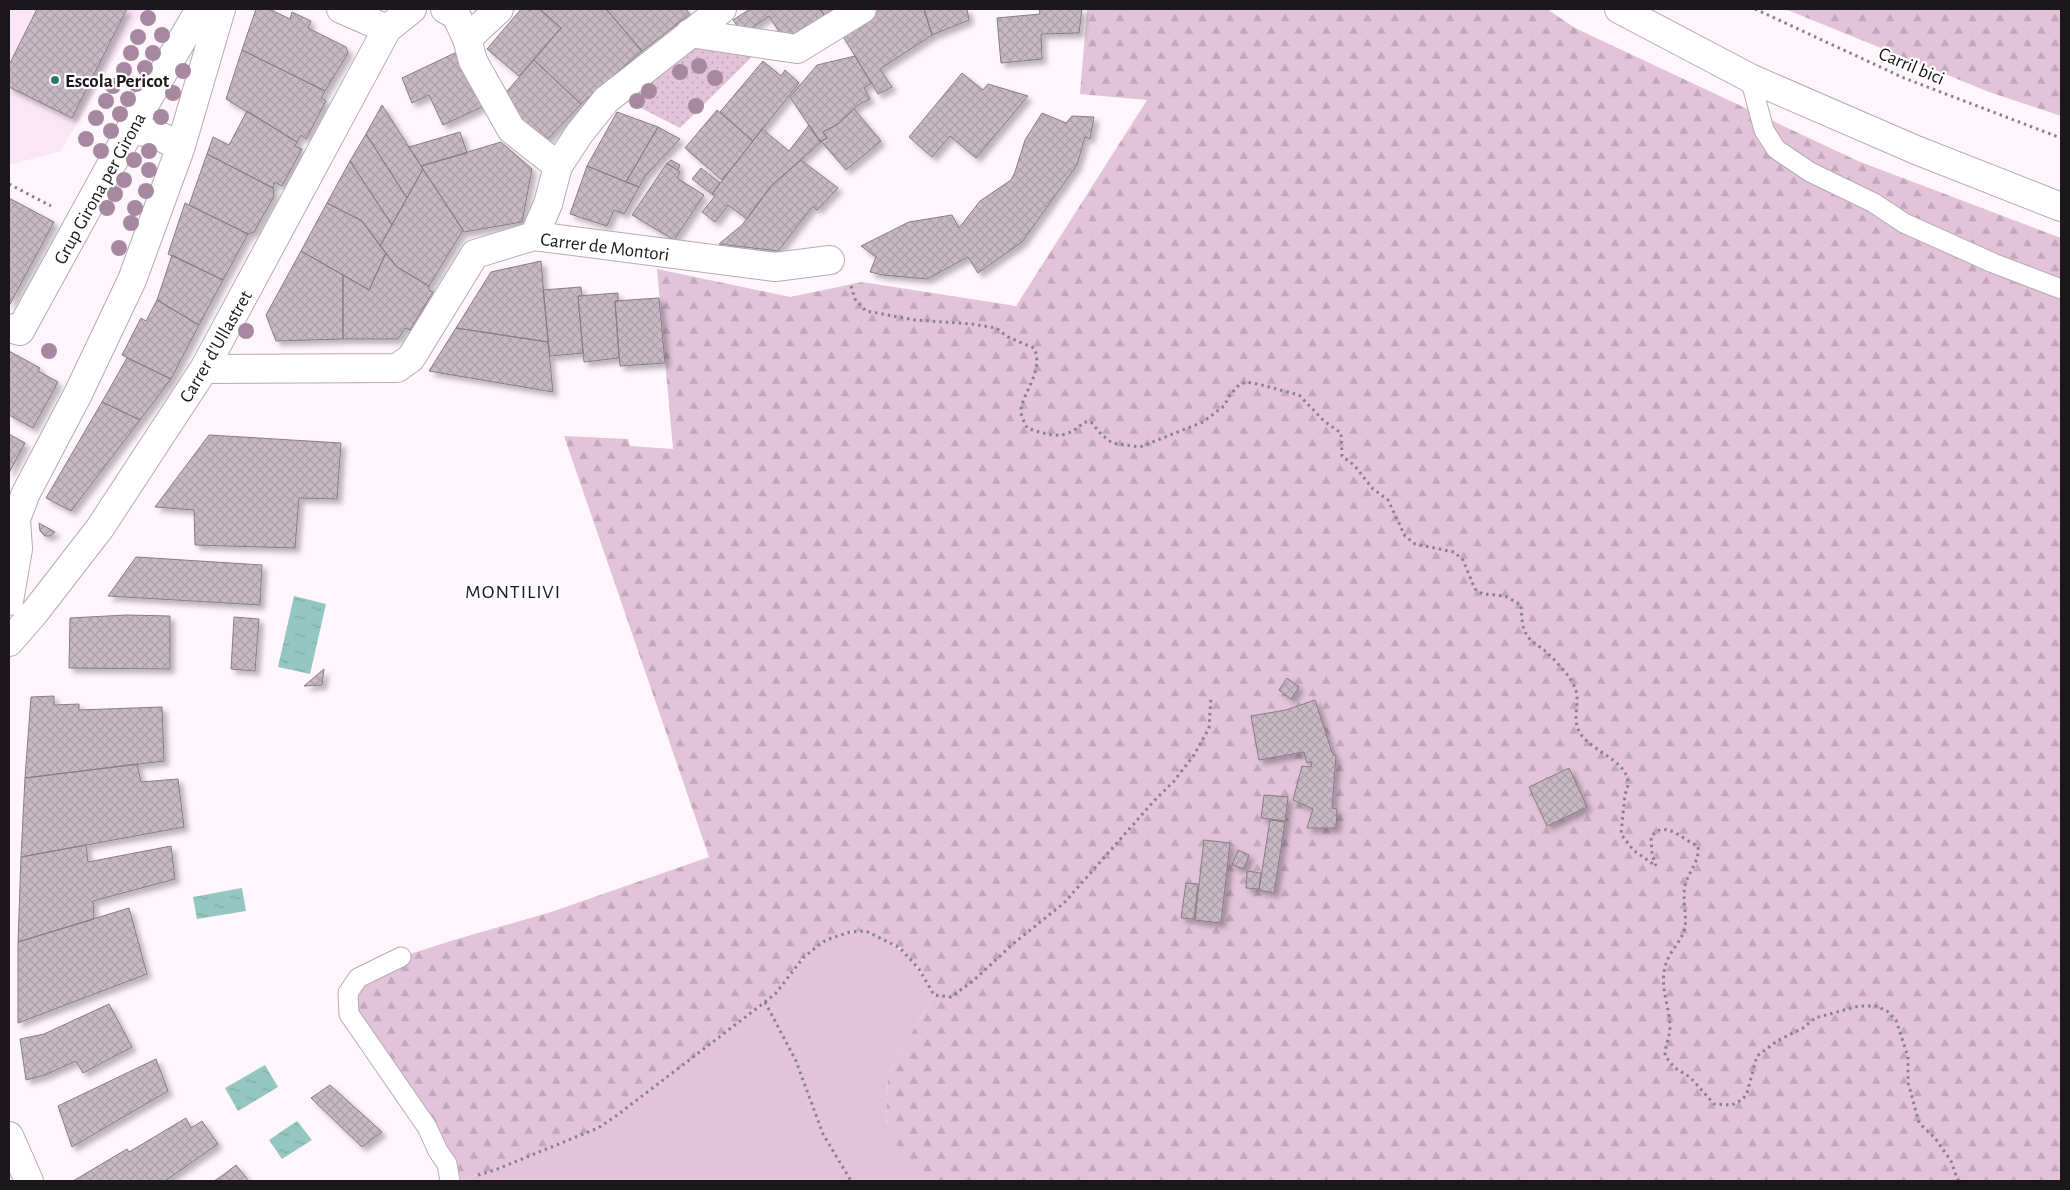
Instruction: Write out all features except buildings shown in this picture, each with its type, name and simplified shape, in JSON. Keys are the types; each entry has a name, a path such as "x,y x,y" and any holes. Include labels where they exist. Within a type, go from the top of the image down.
{"street":[{"name":"Grup Girona per Girona","path":"9,328 20,331 130,130 200,9"},
{"path":"9,601 18,549 16,519 26,493 78,394 132,280 180,149 221,9"},
{"path":"341,9 387,29"},
{"name":"Carrer d'Ullastret","path":"9,642 35,612 100,528 204,369 387,29 412,9"},
{"path":"445,9 456,14 467,39 473,61 511,129 558,166"},
{"path":"467,39 499,9"},
{"path":"534,236 548,204 558,166 579,134 606,100 722,9"},
{"path":"690,33 797,49 862,9"},
{"path":"1619,9 1750,78 1916,150 2061,207"},
{"path":"130,130 156,134 167,139 180,149"},
{"name":"Carrer de Montori","path":"204,369 397,368 411,358 475,254 534,236 775,267 824,260"},
{"path":"9,1136 29,1181"}],"lane":[{"path":"1750,78 1764,130 1776,149 1803,168 1874,203 1904,223 1993,263 2061,289"},
{"path":"401,957 358,978 348,994 349,1014 427,1127 438,1151 447,1164 450,1181"}],"path":[{"name":"Carril bici","path":"1755,9 1904,78 2061,138"},
{"path":"9,184 48,204"},
{"path":"824,260 846,274 853,289 855,299 866,311 915,320 972,324 996,328 1008,337 1034,348 1037,353 1037,367 1021,413 1027,428 1041,433 1057,436 1074,432 1084,422 1091,422 1101,434 1112,442 1140,447 1204,422 1224,406 1230,395 1239,385 1246,382 1299,395 1324,421 1342,433 1342,456 1354,465 1373,489 1388,500 1405,536 1415,544 1454,552 1463,560 1475,589 1483,594 1505,596 1521,605 1523,624 1527,636 1546,652 1571,681 1576,690 1576,718 1580,733 1597,750 1623,769 1629,778 1625,794 1621,834 1633,850 1656,866 1652,854 1651,837 1655,831 1660,829 1670,830 1680,835 1689,843 1698,846 1699,855 1686,885 1684,928 1667,961 1664,977 1664,999 1670,1028 1669,1038 1665,1044 1665,1056 1675,1068 1690,1077 1714,1104 1732,1105 1743,1099 1747,1093 1757,1056 1777,1041 1803,1028 1815,1018 1859,1006 1876,1006 1887,1010 1896,1020 1908,1057 1908,1082 1919,1123 1936,1138 1951,1161 1958,1181"},
{"path":"472,1177 495,1170 598,1128 632,1105 776,993 803,958 826,940 850,932 866,931 900,948 919,969 934,995 951,997 974,980 1014,943 1064,903 1153,802 1174,781 1194,755 1209,728 1211,697"},
{"path":"765,1002 796,1061 823,1134 851,1181"}],"shaded area":[{"name":"Escola Pericot","path":"9,9 143,9 61,151 9,165"}],"green space":[{"path":"1087,9 1547,9 1575,28 1858,161 2061,238 2061,1181 917,1181 894,1140 886,1119 888,1074 934,995 919,969 900,948 866,931 850,932 826,940 815,948 803,958 776,993 632,1105 598,1128 495,1170 456,1181 349,1014 358,978 401,957 551,912 709,857 564,436 628,439 630,446 673,449 657,269 790,297 862,282 1016,306 1147,100 1080,94"},
{"path":"1785,9 2061,9 2061,116 1989,92"},
{"path":"691,35 756,53 680,128 617,96"},
{"path":"866,931 890,943 907,956 914,963 934,995 888,1074 886,1120 917,1181 456,1181 495,1170 598,1128 632,1105 765,1002 817,946 846,934"}],"water":[{"path":"294,596 326,604 310,674 278,667"},
{"path":"242,888 246,911 197,919 193,897"},
{"path":"265,1065 278,1087 238,1111 225,1088"},
{"path":"297,1121 312,1140 282,1159 269,1140"}],"place":[{"name":"Escola Pericot","path":"55,80"}],"district":[{"name":"MONTILIVI","path":"513,591"}]}
